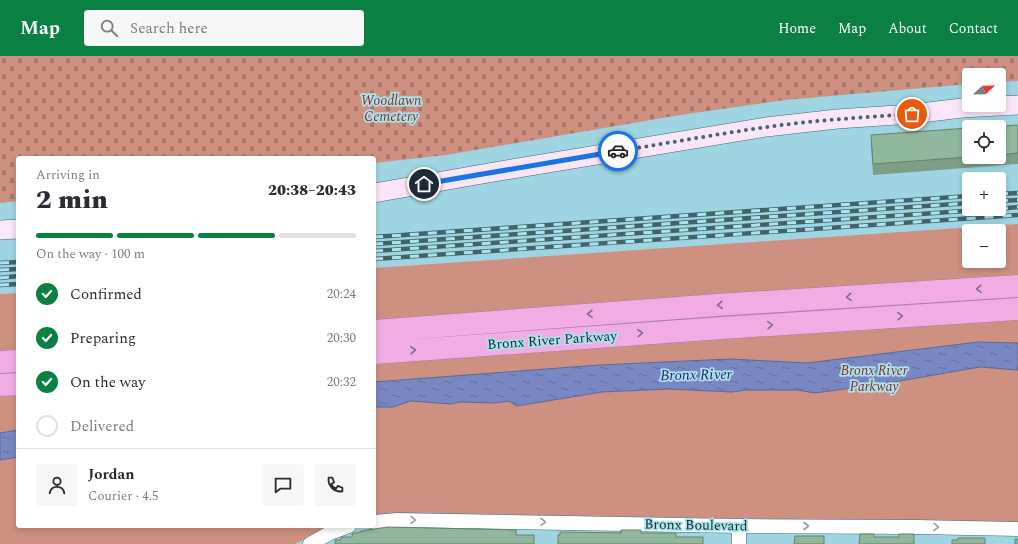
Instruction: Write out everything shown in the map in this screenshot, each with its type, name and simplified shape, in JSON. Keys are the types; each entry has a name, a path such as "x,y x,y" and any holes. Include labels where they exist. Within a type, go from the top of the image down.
{"highway":[{"name":"Bronx River Parkway","path":"376,331 717,305 1018,286"},
{"name":"Bronx River Parkway","path":"376,353 706,329 1018,309"},
{"path":"0,362 16,361"},
{"path":"0,385 16,384"}],"main road":[{"path":"376,193 773,126 988,106 1018,105"},
{"path":"0,230 16,229"}],"street":[{"name":"Bronx Boulevard","path":"376,522 397,520 1018,529"},
{"path":"739,526 739,544"},
{"path":"310,544 330,533 344,528"}],"green space":[{"name":"Woodlawn Cemetery","path":"0,56 1018,56 1018,81 1006,82 1006,68 962,68 962,85 785,100 680,115 446,155 376,163 376,156 16,156 16,201 0,203"},
{"name":"Bronx River Parkway","path":"1018,224 1018,523 402,513 376,516 376,268 962,228 962,268 1006,268 1006,225"},
{"path":"16,293 16,528 327,528 295,544 0,544 0,294"}],"water":[{"name":"Bronx River","path":"978,342 1018,343 1018,370 980,367 882,384 815,393 797,390 746,390 732,392 669,389 602,392 517,406 509,401 495,403 460,402 451,404 411,401 393,407 376,407 376,382 599,365 730,359 807,363"},
{"path":"16,430 16,457 0,460 0,433"}],"building":[{"path":"1018,125 1018,153 1006,154 1006,126"},
{"path":"962,128 962,158 873,164 871,135"},
{"path":"388,527 516,530 516,535 534,535 534,544 335,544 335,540 341,540 341,537 352,537 352,534"},
{"path":"621,530 641,530 641,533 676,533 676,537 703,537 703,544 558,544 558,535 560,535 560,532 621,533"},
{"path":"860,534 874,534 874,537 899,537 899,534 914,534 914,544 859,544"},
{"path":"795,536 824,536 824,544 794,544"},
{"path":"958,538 985,538 985,544 952,544 952,540 958,540"},
{"path":"1015,539 1018,539 1018,544 1015,544"}],"railway":[{"path":"1006,194 1018,193"},
{"path":"376,237 962,196"},
{"path":"1006,201 1018,200"},
{"path":"376,244 962,203"},
{"path":"1006,208 1018,207"},
{"path":"376,251 962,211"},
{"path":"376,259 1018,215"},
{"path":"0,263 16,262"},
{"path":"0,270 16,269"},
{"path":"0,278 16,276"},
{"path":"0,285 16,284"}],"way so far":[{"path":"618,151 745,130 792,124 837,119 912,114"}],"route":[{"path":"424,184 618,151"}]}
